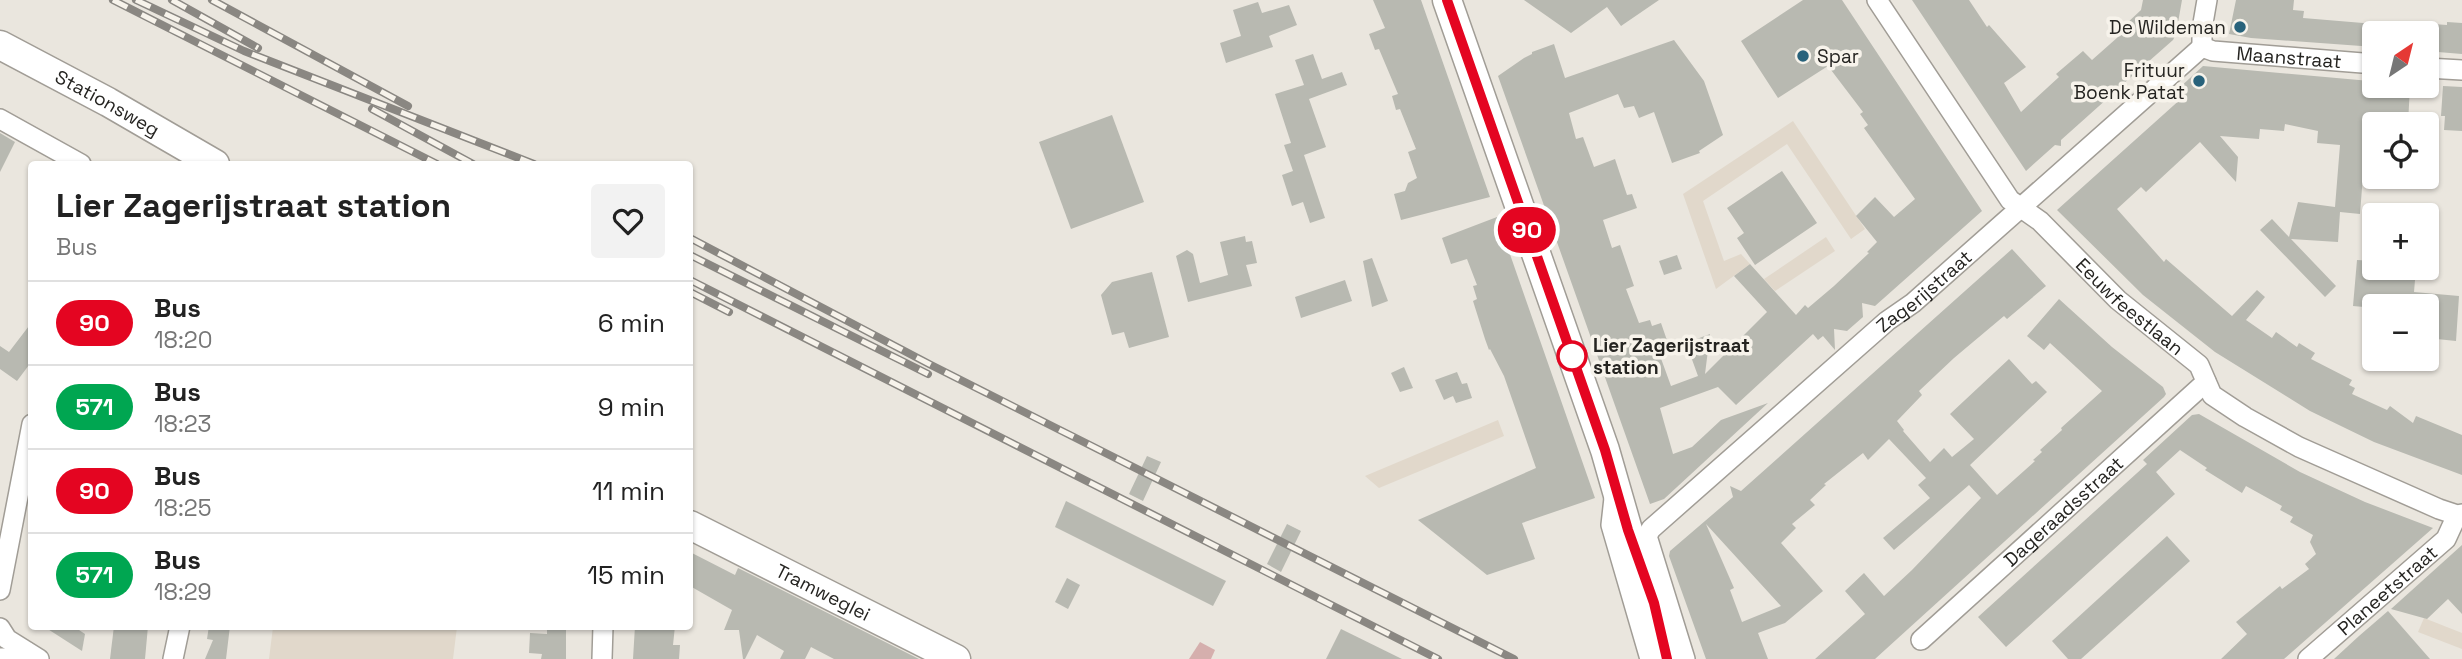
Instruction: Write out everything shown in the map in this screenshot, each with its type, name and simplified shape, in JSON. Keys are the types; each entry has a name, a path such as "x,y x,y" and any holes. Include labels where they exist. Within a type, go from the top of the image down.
{"street":[{"path":"1447,0 1598,429 1654,603 1667,659"},
{"name":"Eeuwfeestlaan","path":"1877,0 2010,200 2040,221 2118,300 2199,365 2212,395 2299,447 2388,488 2459,514"},
{"path":"2202,47 2207,0"},
{"name":"Stationsweg","path":"0,45 108,102 210,161"},
{"name":"Zagerijstraat","path":"1685,659 1647,536 1651,529 1887,321 1913,303 2202,47"},
{"name":"Maanstraat","path":"2202,47 2213,51 2362,63"},
{"path":"2440,69 2462,70"},
{"path":"0,119 76,161"},
{"name":"Dageraadsstraat","path":"1921,640 2206,382"},
{"path":"0,590 28,445"},
{"path":"1616,488 1611,525 1650,659"},
{"name":"Planeetstraat","path":"2308,659 2446,539 2459,514"},
{"name":"Tramweglei","path":"693,527 956,659"},
{"path":"0,628 7,639 33,655"},
{"path":"173,659 179,630"},
{"path":"602,659 603,630"},
{"path":"0,657 33,655"}],"shaded area":[{"path":"1793,121 1865,229 1851,239 1787,144 1703,201 1724,261 1741,254 1750,264 1716,289 1683,194"},
{"path":"1826,237 1835,251 1775,291 1764,279"},
{"path":"1498,420 1504,436 1379,488 1365,476"},
{"path":"2424,618 2462,633 2462,649 2418,632"},
{"path":"273,630 457,630 453,659 269,659"},
{"path":"1200,642 1215,650 1211,659 1189,659"}],"building":[{"path":"1373,0 1421,0 1490,197 1401,220 1394,194 1405,191 1408,183 1417,178 1408,152 1416,149 1400,109 1396,110 1392,96 1398,94 1379,49 1375,50 1369,34 1385,28"},
{"path":"1524,0 1659,0 1621,26 1607,7 1571,33"},
{"path":"1803,0 1842,0 1982,211 1875,306 1862,303 1863,317 1847,331 1834,329 1835,350 1823,336 1818,340 1813,334 1736,405 1718,387 1660,408 1673,454 1692,447 1721,420 1768,403 1664,499 1650,504 1498,76 1532,52 1554,44 1565,78 1674,40 1704,81 1723,135 1699,151 1700,153 1672,163 1654,112 1639,118 1634,106 1624,108 1618,94 1569,113 1576,139 1583,137 1594,167 1615,159 1627,195 1632,194 1637,208 1603,220 1612,248 1620,245 1634,286 1626,289 1639,323 1650,320 1652,326 1661,323 1670,349 1659,353 1671,386 1698,376 1686,343 1710,334 1705,374 1767,312 1734,276 1750,264 1796,315 1805,305 1808,308 1834,286 1877,242 1856,216 1875,197 1894,217 1915,199 1864,128 1868,125 1860,114 1863,112 1828,66 1778,98 1741,41"},
{"path":"1912,0 1969,0 1987,27 1989,25 2026,67 2004,83 2021,112 2059,77 2056,74 2083,51 2092,60 2118,37 2112,31 2122,22 2125,25 2141,10 2143,0 2182,0 2173,40 2114,92 2114,99 2108,98 2061,140 2061,146 2055,145 2026,171"},
{"path":"2236,0 2294,0 2293,10 2304,11 2303,18 2362,23 2362,46 2251,38 2229,34"},
{"path":"1258,2 1262,13 1289,5 1297,25 1269,36 1273,47 1226,63 1220,43 1241,36 1233,10"},
{"path":"2447,22 2462,23 2462,54 2440,52 2440,24 2447,25"},
{"path":"1313,54 1322,79 1342,72 1347,85 1309,99 1326,147 1304,155 1325,218 1310,223 1303,202 1292,206 1282,175 1293,171 1284,145 1291,143 1275,94 1304,85 1295,60"},
{"path":"2203,66 2362,80 2362,98 2409,98 2409,112 2362,112 2360,214 2340,212 2338,242 2291,239 2336,286 2325,297 2260,230 2272,219 2289,237 2298,202 2335,207 2340,145 2317,143 2318,131 2285,124 2284,131 2260,129 2259,139 2220,136 2238,157 2236,182 2200,142 2146,192 2141,187 2117,209 2164,262 2166,259 2232,316 2257,290 2265,297 2246,320 2272,338 2276,332 2297,347 2299,343 2315,353 2311,359 2352,380 2349,385 2355,388 2352,394 2387,410 2390,406 2413,423 2416,416 2462,435 2462,475 2374,442 2310,411 2215,352 2143,295 2057,210 2183,97 2177,90"},
{"path":"2443,86 2462,87 2462,131 2444,130 2445,116 2441,116"},
{"path":"1112,115 1144,202 1071,229 1039,142"},
{"path":"0,133 15,142 0,172"},
{"path":"1782,171 1817,223 1755,265 1737,238 1744,233 1727,208"},
{"path":"1497,217 1595,498 1522,523 1535,559 1487,575 1418,520 1536,468 1504,376 1485,339 1473,301 1477,299 1473,286 1477,285 1467,259 1451,264 1442,238"},
{"path":"1245,236 1246,242 1252,241 1257,263 1246,265 1252,286 1188,302 1176,256 1187,250 1193,254 1200,283 1228,275 1220,242"},
{"path":"2012,249 2046,286 2007,319 2004,316 1954,358 1919,391 1922,395 1897,421 1930,462 1944,448 1952,457 1974,439 1950,414 2009,359 2032,384 2036,381 2047,392 1970,465 1997,495 2035,461 2033,460 2042,452 2040,450 2062,430 2061,428 2102,391 2050,343 2044,350 2027,336 2059,299 2112,347 2163,387 2166,394 1875,659 1815,659 1865,614 1845,591 1864,573 1884,596 1981,498 1969,485 1894,550 1883,538 1930,498 1918,485 1926,478 1889,439 1868,460 1863,453 1824,484 1826,485 1810,500 1815,505 1792,524 1796,528 1781,543 1823,591 1785,623 1758,633 1768,659 1706,659 1669,556 1670,551 1733,497 1730,486 1741,491","holes":["1706,524 1781,606 1742,622 1730,590 1734,588"]},
{"path":"1677,255 1682,269 1664,275 1659,261"},
{"path":"1372,258 1388,301 1372,307 1363,261"},
{"path":"2357,260 2362,260 2362,280 2415,280 2414,292 2436,294 2362,294 2362,307 2353,306"},
{"path":"1152,272 1169,337 1129,348 1124,332 1112,335 1101,295 1112,282"},
{"path":"1345,280 1352,301 1301,318 1295,297"},
{"path":"2439,294 2459,296 2456,341 2439,339"},
{"path":"28,327 28,366 17,381 0,369 0,346 9,352"},
{"path":"1404,367 1413,388 1400,392 1391,373"},
{"path":"1457,372 1462,384 1467,383 1472,398 1456,403 1453,396 1444,400 1435,380"},
{"path":"2199,414 2300,472 2365,502 2433,528 2284,659 2221,659 2247,634 2236,622 2280,586 2282,589 2309,569 2305,564 2316,554 2310,542 2313,535 2290,522 2293,517 2280,510 2282,506 2246,486 2242,493 2205,470 2207,468 2180,450 2156,472 2175,494 2006,647 1978,617 2147,464 2143,460 2192,415"},
{"path":"1147,456 1161,462 1143,501 1129,494"},
{"path":"1066,501 1226,581 1213,606 1055,527"},
{"path":"1287,524 1301,531 1281,572 1267,564"},
{"path":"2167,536 2190,561 2081,659 2068,659 2052,641"},
{"path":"2462,545 2462,614 2448,599 2427,619 2391,609"},
{"path":"693,554 735,575 738,568 919,659 834,659 811,647 805,659 780,659 784,651 757,635 743,659 739,630 724,630 732,610 693,588"},
{"path":"1067,578 1080,585 1068,609 1055,602"},
{"path":"2388,611 2430,659 2334,659 2359,636"},
{"path":"1341,629 1402,659 1326,659"},
{"path":"49,630 79,630 85,634 82,651"},
{"path":"114,630 148,630 145,659 110,659"},
{"path":"208,630 230,630 226,659 205,659 213,640 207,639"},
{"path":"547,630 566,630 566,659 541,659 542,654 529,653 530,633 547,634"},
{"path":"635,630 675,630 673,645 680,645 679,659 633,659"}],"railway":[{"path":"113,0 431,161"},
{"path":"136,0 244,51 526,161"},
{"path":"172,0 258,48"},
{"path":"212,0 408,106"},
{"path":"372,109 467,161"},
{"path":"693,240 931,365 1514,659"},
{"path":"693,256 928,374"},
{"path":"693,282 1438,659"},
{"path":"693,294 729,312"}],"bus line":[{"name":"90","path":"1447,0 1605,450 1628,530 1654,603 1667,659"}],"place":[{"name":"De Wildeman","path":"2240,27"},
{"name":"Spar","path":"1803,56"},
{"name":"Frituur Boenk Patat","path":"2199,81"},
{"name":"Lier Zagerijstraat station","path":"1572,356"}]}
